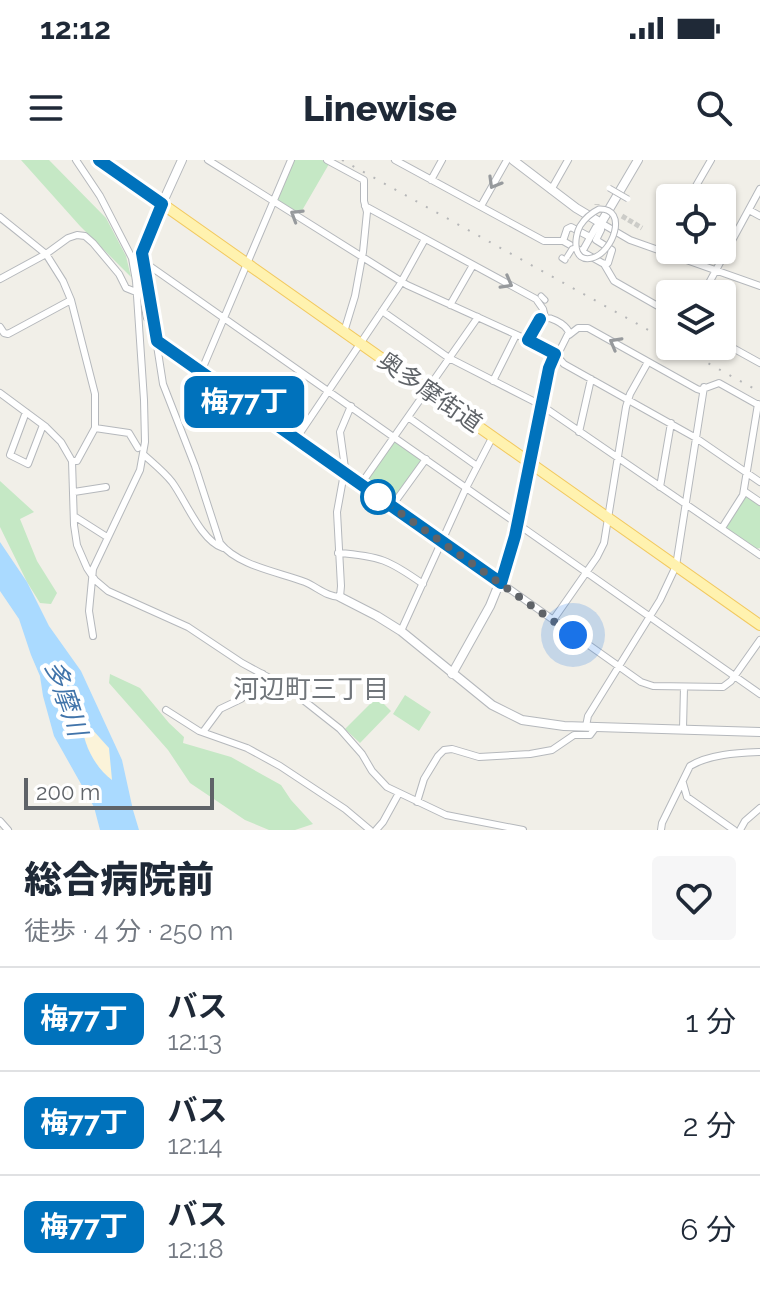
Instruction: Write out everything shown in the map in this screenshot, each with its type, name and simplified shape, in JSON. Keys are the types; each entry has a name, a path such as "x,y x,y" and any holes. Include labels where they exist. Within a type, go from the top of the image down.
{"main road":[{"name":"奥多摩街道","path":"100,160 760,625"}],"street":[{"path":"76,160 100,196 132,258 144,400 144,455 135,483 92,574 89,611 93,636"},
{"path":"182,160 142,253 163,384 224,548"},
{"path":"208,160 402,282 555,354 564,364 696,438 760,482"},
{"path":"201,372 291,160"},
{"path":"327,160 364,180 367,212 363,256 344,332"},
{"path":"395,160 544,241 563,241 604,264 615,282 656,305"},
{"path":"431,180 442,160"},
{"path":"481,206 507,160"},
{"path":"513,160 576,208 630,240 656,249"},
{"path":"551,190 568,160"},
{"path":"579,250 576,236 581,225 598,207 609,210 619,217 612,239 593,258 579,255 579,250 601,223 638,160"},
{"path":"697,184 711,160"},
{"path":"609,188 628,199"},
{"path":"711,280 760,189"},
{"path":"365,206 536,299 545,317"},
{"path":"749,210 760,216"},
{"path":"0,217 46,254 71,300 95,394 95,428 77,461 72,461"},
{"path":"601,223 596,240 613,253 608,263 604,264"},
{"path":"563,241 567,229 571,227 590,237"},
{"path":"0,279 77,235 85,236 93,243 126,288 136,292"},
{"path":"296,439 402,282 425,239"},
{"path":"562,257 567,257 572,249 579,250"},
{"path":"144,262 760,694"},
{"path":"699,264 760,286"},
{"path":"450,305 473,265"},
{"path":"136,281 141,284 147,318 154,325"},
{"path":"0,327 8,334 71,300"},
{"path":"382,311 449,358 541,405 760,555"},
{"path":"361,484 478,317"},
{"path":"545,317 564,326 569,335"},
{"path":"528,340 540,319 545,317"},
{"path":"452,674 501,583 518,524 550,363 569,335 578,328 588,328 697,389 719,383 759,405 744,491 722,528"},
{"path":"493,381 516,335"},
{"path":"157,341 646,685 720,687 728,684 760,640"},
{"path":"736,350 760,363"},
{"path":"553,620 603,547 628,400 648,362"},
{"path":"579,432 591,379"},
{"path":"417,802 424,779 444,750 452,749 479,757 530,754 552,750 574,735 590,735 588,716 664,593 676,566 704,387"},
{"path":"0,393 43,425 61,442 72,461 77,545 83,563 108,591 188,627 234,658 288,688 340,729 387,787 446,815 484,826 523,830"},
{"path":"340,597 337,512 345,473 345,454 340,432 351,406"},
{"path":"26,412 10,455 28,464 43,425"},
{"path":"408,417 477,466"},
{"path":"660,487 671,423"},
{"path":"95,428 129,433 138,448"},
{"path":"401,631 493,436"},
{"path":"144,455 172,483 200,529 216,546 257,566 306,582 377,616 401,631 452,674 510,716 541,724 760,732"},
{"path":"392,506 426,459"},
{"path":"74,492 106,487"},
{"path":"744,491 760,502"},
{"path":"74,516 107,537"},
{"path":"338,553 384,559 423,584"},
{"path":"203,732 220,709 248,693 263,674"},
{"path":"683,729 684,687"},
{"path":"166,710 203,732 247,748 280,766 373,830 383,822 399,793"},
{"path":"661,830 687,769 709,758 748,753 760,755"},
{"path":"683,781 687,797 737,830 760,808"},
{"path":"0,821 8,830"}],"green space":[{"path":"21,160 49,160 106,218 126,256 131,277 80,226"},
{"path":"294,160 322,160 329,164 300,214 278,200"},
{"path":"393,442 421,459 421,462 391,501 366,481"},
{"path":"0,481 34,512 20,519 37,561 57,593 51,604 40,603 0,527"},
{"path":"749,496 760,504 760,548 756,549 726,526"},
{"path":"110,674 140,688 184,737 183,743 231,757 281,785 313,824 295,830 269,830 245,820 190,783 168,750 109,683"},
{"path":"405,695 431,712 419,731 393,714"},
{"path":"377,697 391,711 360,743 345,729"}],"sand":[{"path":"81,717 109,748 113,781 90,752"}],"water":[{"name":"多摩川","path":"0,542 27,582 49,626 81,671 122,760 139,830 100,830 94,807 54,736 40,676 19,619 0,591","holes":["82,718 109,748 112,780 90,752"]}],"tunnel":[{"path":"622,216 642,228"}],"railway":[{"path":"342,160 656,334"},
{"path":"702,360 760,392"}],"bus line":[{"name":"梅77丁","path":"99,160 162,204 142,253 157,341 501,583 515,536 550,363 555,354 528,340 540,319"}],"district":[{"name":"河辺町三丁目","path":"311,689"}],"route":[{"path":"378,497 573,635"}]}
